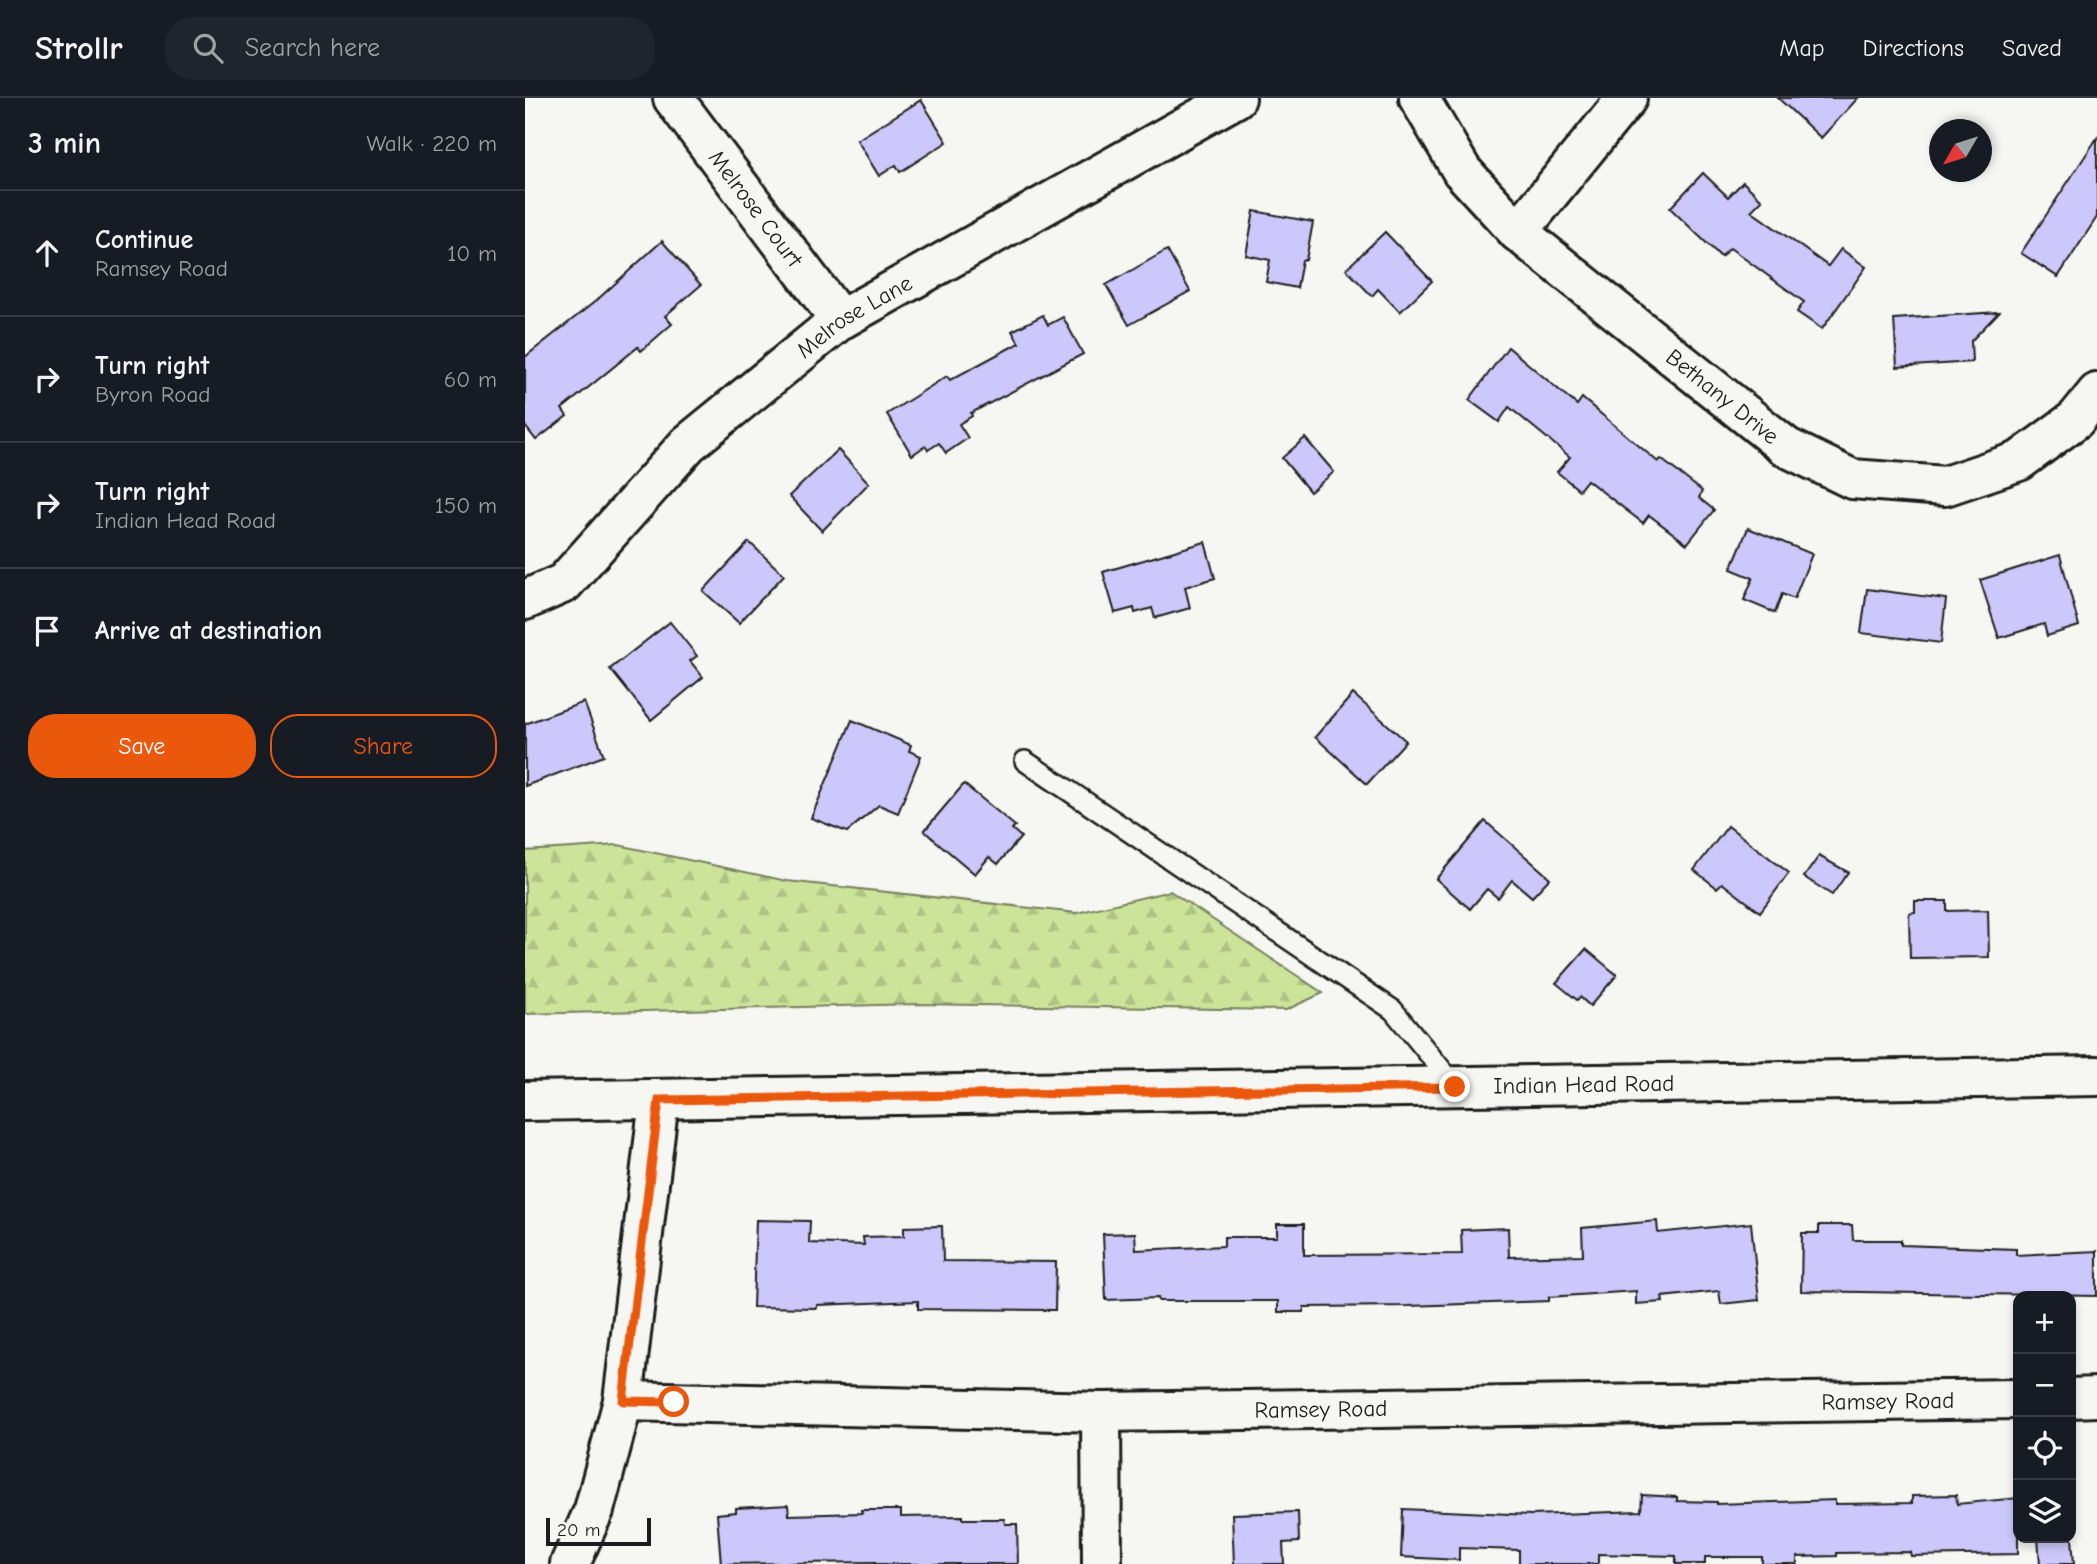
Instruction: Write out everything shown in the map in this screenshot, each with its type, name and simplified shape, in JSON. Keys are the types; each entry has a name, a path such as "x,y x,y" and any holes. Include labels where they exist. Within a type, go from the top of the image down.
{"street":[{"name":"Melrose Court","path":"673,98 840,320"},
{"name":"Melrose Lane","path":"525,600 564,583 688,444 840,320 1236,98"},
{"name":"Bethany Drive","path":"1419,98 1462,171 1518,232 1786,447 1852,479 1945,486 2019,461 2076,419 2097,393"},
{"path":"1518,232 1627,98"},
{"name":"Indian Head Road","path":"525,1101 2097,1076"},
{"path":"570,1564 594,1510 623,1401 659,1100"},
{"path":"2076,1398 2097,1397"},
{"name":"Ramsey Road","path":"623,1401 1101,1412 2013,1399"},
{"path":"1101,1412 1102,1564"}],"lane":[{"path":"1025,761 1393,1010 1455,1087"}],"green space":[{"path":"618,845 787,881 1077,913 1170,891 1323,993 1286,1010 916,1004 525,1014 525,851"}],"building":[{"path":"1778,98 1858,98 1821,138"},
{"path":"921,100 947,142 900,172 896,165 879,176 857,140"},
{"path":"2097,138 2097,217 2058,277 2021,253"},
{"path":"1703,173 1728,197 1743,182 1762,200 1751,211 1828,266 1841,249 1866,267 1822,329 1797,312 1804,302 1730,248 1721,257 1670,208"},
{"path":"1254,211 1313,222 1306,260 1302,260 1297,288 1266,282 1270,260 1246,255"},
{"path":"1385,232 1432,281 1400,312 1378,289 1372,296 1346,269"},
{"path":"662,241 701,285 665,316 672,324 641,351 638,347 562,409 567,416 536,440 525,426 525,357 597,300"},
{"path":"1167,250 1190,291 1129,325 1106,285"},
{"path":"1999,312 1971,341 1972,362 1897,367 1894,319"},
{"path":"1043,315 1048,325 1063,317 1083,354 971,413 972,416 959,424 968,438 946,453 939,443 928,450 925,446 912,455 887,414 947,376 950,380 1019,343 1012,331"},
{"path":"1508,347 1577,405 1582,398 1658,462 1661,459 1702,491 1699,498 1714,510 1687,544 1649,515 1643,523 1587,480 1579,490 1557,472 1570,457 1509,407 1499,422 1469,400"},
{"path":"1305,438 1334,472 1310,492 1282,458"},
{"path":"838,450 869,483 822,531 789,496"},
{"path":"1748,528 1812,554 1794,599 1782,594 1775,613 1744,600 1753,578 1731,569"},
{"path":"749,542 784,575 739,623 703,591"},
{"path":"1205,542 1215,578 1185,587 1190,608 1155,618 1152,608 1135,613 1134,608 1115,613 1103,572"},
{"path":"2060,555 2079,626 2047,636 2044,624 1999,638 1980,580"},
{"path":"1867,589 1946,599 1941,643 1861,633"},
{"path":"670,622 697,656 690,661 703,677 651,720 610,669"},
{"path":"1353,694 1406,741 1367,784 1315,737"},
{"path":"584,702 604,756 525,786 525,724"},
{"path":"852,720 911,745 909,751 921,756 898,813 879,805 847,832 811,818"},
{"path":"964,784 1015,826 1012,829 1021,837 998,864 989,857 975,874 924,831"},
{"path":"1485,821 1550,878 1532,897 1512,880 1498,898 1487,889 1470,909 1436,879"},
{"path":"1728,826 1789,873 1760,912 1722,883 1717,888 1694,870"},
{"path":"1819,856 1848,872 1832,895 1804,877"},
{"path":"1915,901 1947,901 1947,911 1988,910 1989,957 1910,958 1909,913 1915,912"},
{"path":"1586,949 1617,975 1590,1006 1580,997 1577,1000 1556,983"},
{"path":"756,1220 810,1221 809,1243 864,1245 863,1237 904,1236 904,1227 942,1226 943,1261 1056,1262 1055,1310 918,1309 918,1301 817,1305 817,1308 753,1307"},
{"path":"1657,1221 1658,1233 1751,1223 1759,1300 1721,1304 1719,1291 1662,1297 1663,1302 1636,1304 1636,1291 1549,1297 1549,1301 1304,1307 1304,1312 1278,1312 1278,1301 1159,1301 1158,1298 1106,1300 1103,1234 1135,1233 1136,1250 1224,1246 1224,1237 1277,1237 1277,1224 1304,1224 1304,1255 1462,1254 1461,1230 1508,1228 1509,1257 1583,1255 1582,1228"},
{"path":"1819,1225 1852,1225 1853,1240 1901,1240 1901,1245 2016,1249 2016,1255 2097,1251 2097,1296 2076,1296 2076,1291 2013,1291 2013,1295 1801,1291 1802,1233 1819,1233"},
{"path":"1642,1495 1677,1497 1677,1501 1717,1504 1835,1500 1835,1504 1912,1503 1912,1496 1956,1495 1957,1504 2013,1498 2013,1543 2018,1543 2018,1554 1911,1556 1910,1552 1837,1553 1837,1556 1797,1557 1797,1564 1762,1564 1762,1557 1705,1557 1705,1564 1676,1564 1676,1556 1598,1554 1598,1564 1519,1564 1519,1550 1459,1548 1459,1560 1401,1557 1403,1509 1531,1515 1641,1511"},
{"path":"788,1505 789,1515 901,1510 901,1517 963,1516 963,1519 1004,1519 1005,1524 1017,1524 1018,1564 721,1564 717,1514 736,1512 736,1508"},
{"path":"1298,1512 1299,1542 1283,1543 1284,1564 1234,1564 1232,1514"},
{"path":"2038,1543 2072,1543 2074,1564 2040,1564"}],"route":[{"path":"674,1402 623,1401 659,1100 1455,1087"}]}
